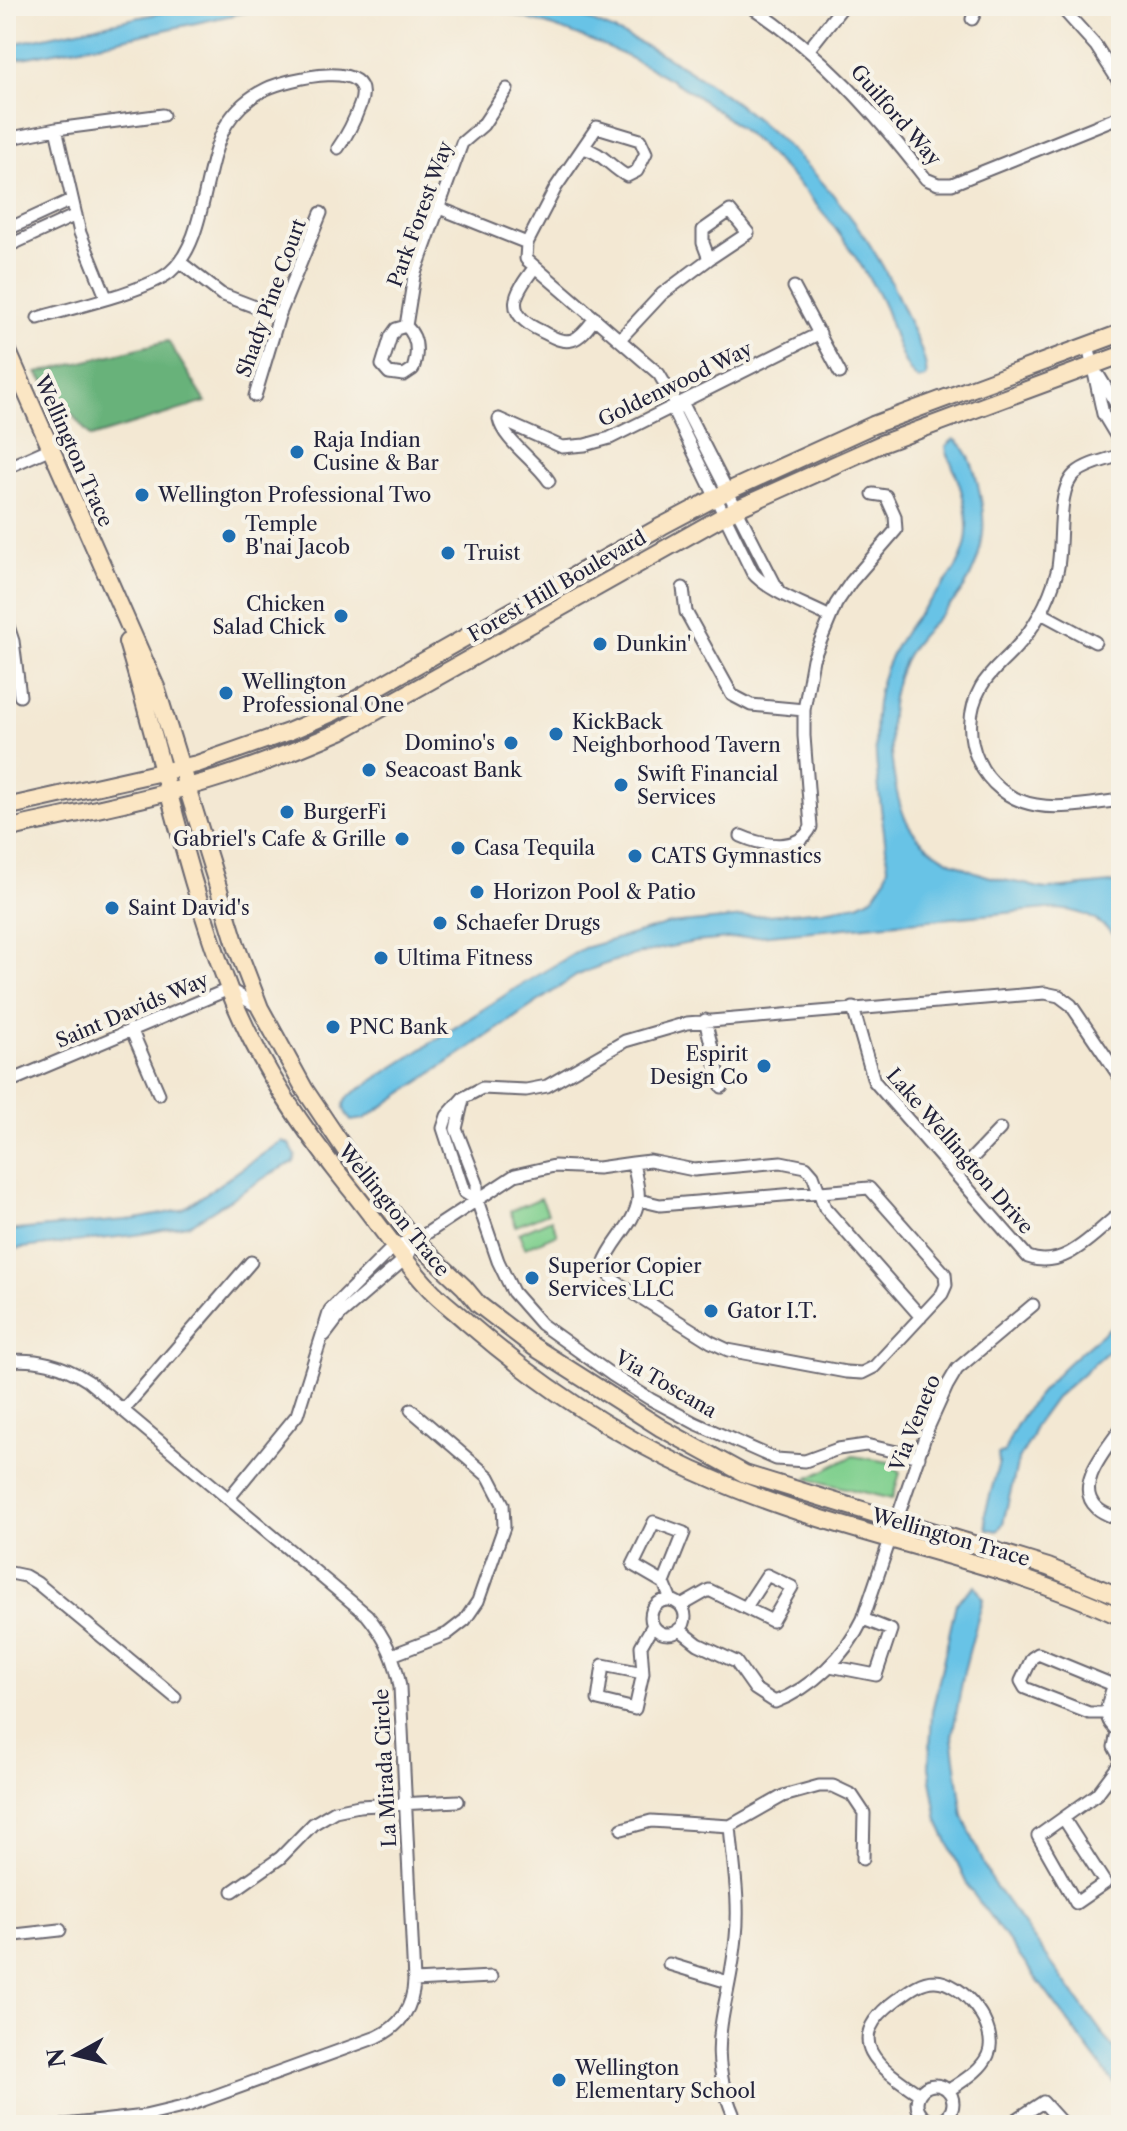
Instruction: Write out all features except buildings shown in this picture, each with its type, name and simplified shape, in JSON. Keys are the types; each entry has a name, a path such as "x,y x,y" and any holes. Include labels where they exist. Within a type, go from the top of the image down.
{"street":[{"name":"Guilford Way","path":"750,6 809,49 859,96 926,179 938,184 952,184 1121,116"},
{"path":"809,49 843,6"},
{"path":"972,19 978,6"},
{"path":"1060,6 1096,46 1121,85"},
{"path":"38,318 154,281 168,274 180,262 191,242 220,139 233,114 254,95 280,84 304,79 344,74 356,79 363,97 351,129 338,148"},
{"name":"Park Forest Way","path":"407,322 414,276 462,143 483,125 507,89"},
{"path":"6,139 163,115"},
{"path":"583,148 598,152 615,170 627,176 637,171 646,153 640,140 597,127 556,187 527,243 526,259 659,374 676,403 675,414 730,513 752,572 766,587 830,617"},
{"path":"56,129 80,233 106,297"},
{"path":"6,230 71,200"},
{"path":"439,208 527,243"},
{"path":"620,339 662,294 748,233 730,211 703,230 703,243 709,259"},
{"name":"Shady Pine Court","path":"255,396 279,316 321,213"},
{"path":"6,247 76,215"},
{"path":"180,262 221,294 279,316"},
{"path":"535,267 516,295 515,308 521,321 556,339 570,340 582,333 595,318"},
{"path":"794,287 840,373"},
{"name":"Goldenwood Way","path":"549,481 501,430 499,419 562,447 585,445 610,438 820,333"},
{"name":"Forest Hill Boulevard","path":"6,807 183,767 243,749 332,713 721,495 873,425 1121,333"},
{"path":"1088,345 1103,414 1121,444"},
{"name":"Wellington Trace","path":"6,347 156,687 237,948 260,1008 305,1090 358,1169 415,1241 478,1304 526,1341 661,1428 745,1474 1048,1567 1121,1597"},
{"name":"Forest Hill Boulevard","path":"6,829 189,787 251,767 341,731 730,513 881,444 1121,355"},
{"path":"1093,365 1119,409 1121,422"},
{"path":"6,468 51,448"},
{"path":"1121,455 1079,470 1066,485 1062,498 1062,544 1058,567 1041,613 1014,651 982,685 976,697 970,730 978,762 985,774 1003,791 1027,803 1053,807 1121,800"},
{"path":"741,836 762,846 797,841 808,834 811,820 804,710 813,659 830,617 851,582 896,530 895,516 886,496 873,494"},
{"name":"Wellington Trace","path":"106,572 143,696 167,792 229,989 266,1066 301,1125 429,1288 501,1352 573,1403 719,1482 794,1511 1072,1594 1121,1617"},
{"path":"683,588 686,612 732,695 751,705 804,710"},
{"path":"1041,613 1095,642"},
{"path":"6,620 13,641 20,696"},
{"path":"229,989 260,1008"},
{"name":"Saint Davids Way","path":"6,1083 229,989"},
{"path":"477,1200 464,1192 443,1128 447,1116 463,1098 475,1090 489,1087 540,1089 625,1041 660,1029 705,1020 1052,994 1076,1010 1121,1079"},
{"name":"Lake Wellington Drive","path":"853,1008 874,1081 1028,1257 1038,1260 1069,1254 1121,1212"},
{"path":"705,1020 722,1087"},
{"path":"131,1029 159,1094"},
{"path":"956,1175 1000,1129"},
{"path":"229,1498 297,1415 330,1310 415,1241 508,1179 530,1170 554,1166 598,1168 650,1161 694,1170 781,1162 806,1167 813,1175 825,1208 921,1317"},
{"path":"633,1163 639,1200 604,1264 613,1280 728,1350 862,1373 874,1367 942,1294 946,1285 945,1274 869,1188 660,1205 639,1200"},
{"name":"Via Toscana","path":"477,1200 498,1261 522,1304 565,1343 650,1399 736,1443 783,1461 805,1461 838,1449 866,1445 919,1457"},
{"path":"123,1410 251,1262"},
{"name":"Via Veneto","path":"679,1629 698,1644 736,1662 755,1689 775,1702 791,1696 830,1666 851,1642 863,1619 938,1404 957,1369 1033,1305"},
{"name":"La Mirada Circle","path":"6,1361 32,1360 68,1369 88,1381 367,1615 378,1628 392,1655 400,1687 414,1981 411,2002 404,2015 390,2030 377,2037 187,2106 145,2116 65,2125"},
{"path":"392,1655 447,1634 471,1614 500,1542 504,1520 500,1497 489,1477 411,1410"},
{"path":"1121,1428 1093,1470 1088,1484 1090,1498 1099,1510 1121,1520"},
{"path":"653,1625 665,1634 679,1629 685,1615 664,1583 633,1565 654,1522 684,1533 664,1583"},
{"path":"6,1572 25,1576 37,1583 175,1697"},
{"path":"643,1673 603,1665 598,1700 635,1709 643,1673 641,1646 653,1625 651,1614 656,1604 676,1603 709,1590 746,1607"},
{"path":"830,1666 876,1675 891,1630 863,1619"},
{"path":"1064,1819 1105,1883 1076,1903 1038,1836 1097,1794 1121,1761 1114,1747 1120,1733 1109,1725 1105,1713 1113,1687 1038,1654 1032,1658 1021,1681 1025,1688 1089,1713 1105,1713"},
{"path":"622,1829 651,1821 730,1826 783,1796 819,1786 833,1786 852,1795 864,1813 863,1859"},
{"path":"233,1891 262,1872 327,1814 351,1807 458,1801"},
{"path":"730,1826 736,1938 718,2056 726,2099 738,2125"},
{"path":"6,1936 60,1930"},
{"path":"669,1964 728,1982"},
{"path":"414,1981 491,1977"},
{"path":"919,2094 887,2073 875,2061 869,2045 870,2029 877,2014 915,1987 931,1980 948,1982 962,1990 984,2020 991,2036 990,2052 981,2067 948,2091"},
{"path":"933,2085 948,2091 953,2100 948,2116 927,2123 918,2109 919,2094 933,2085"},
{"path":"1008,2125 1043,2102 1061,2122 1056,2125"},
{"path":"948,2116 962,2125"}],"green space":[{"path":"168,341 206,402 91,437 37,373"},
{"path":"541,1198 548,1213 516,1226 510,1211"},
{"path":"551,1219 557,1234 525,1248 519,1233"},
{"path":"853,1456 889,1462 900,1473 892,1499 807,1479"}],"water":[{"path":"536,5 579,16 656,51 741,107 782,141 819,178 851,218 879,260 901,304 922,352 926,378 918,380 907,366 876,290 822,211 782,167 740,128 694,94 644,65 592,41 536,21 477,6"},
{"path":"193,6 274,6 6,61 6,45"},
{"path":"954,439 968,456 978,482 983,534 977,560 964,587 919,638 904,661 890,724 898,798 909,826 918,837 943,857 982,875 1048,889 1121,882 1121,942 1088,916 1069,910 1047,909 695,942 649,952 576,976 364,1119 351,1121 344,1108 349,1096 584,948 669,924 823,910 858,904 874,896 885,879 888,867 877,772 877,700 882,679 897,645 950,577 962,556 967,530 963,497 946,446"},
{"path":"282,1141 289,1144 296,1156 294,1162 191,1224 143,1234 6,1250 6,1231 136,1219 182,1210"},
{"path":"1121,1319 1121,1340 1055,1398 1034,1427 1032,1437 1018,1461 1003,1523 998,1531 987,1529 985,1514 999,1462 998,1454 1004,1453 1023,1414 1053,1378"},
{"path":"975,1585 983,1599 964,1671 952,1737 963,1816 991,1880 1121,2059 1121,2093 969,1888 938,1821 929,1767 932,1712 956,1603"}],"place":[{"name":"Raja Indian Cusine & Bar","path":"297,452"},
{"name":"Wellington Professional Two","path":"142,495"},
{"name":"Temple B'nai Jacob","path":"229,536"},
{"name":"Truist","path":"448,553"},
{"name":"Chicken Salad Chick","path":"341,616"},
{"name":"Dunkin'","path":"600,644"},
{"name":"Wellington Professional One","path":"226,693"},
{"name":"KickBack Neighborhood Tavern","path":"556,734"},
{"name":"Domino's","path":"511,743"},
{"name":"Seacoast Bank","path":"369,770"},
{"name":"Swift Financial Services","path":"621,785"},
{"name":"BurgerFi","path":"287,812"},
{"name":"Gabriel's Cafe & Grille","path":"402,839"},
{"name":"Casa Tequila","path":"458,848"},
{"name":"CATS Gymnastics","path":"635,856"},
{"name":"Horizon Pool & Patio","path":"477,892"},
{"name":"Saint David's","path":"112,908"},
{"name":"Schaefer Drugs","path":"440,923"},
{"name":"Ultima Fitness","path":"381,958"},
{"name":"PNC Bank","path":"333,1027"},
{"name":"Espirit Design Co","path":"764,1066"},
{"name":"Superior Copier Services LLC","path":"532,1278"},
{"name":"Gator I.T.","path":"711,1311"},
{"name":"Wellington Elementary School","path":"559,2080"}]}
